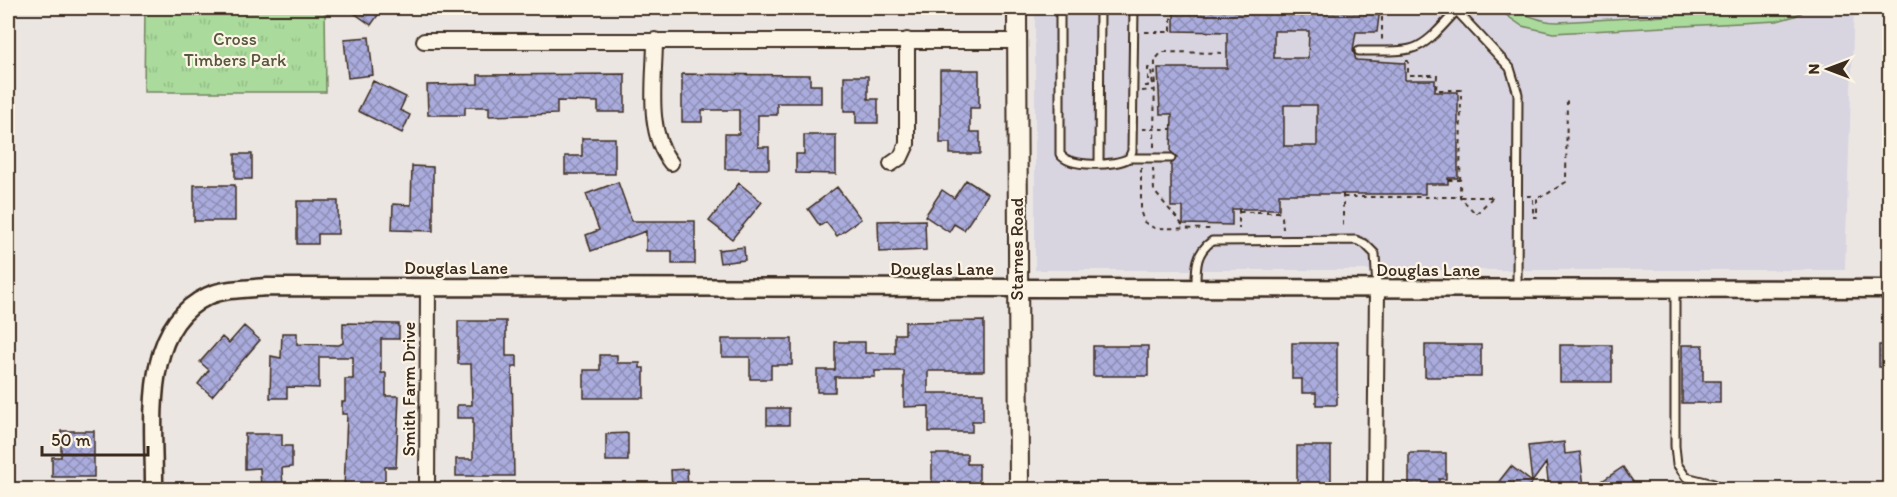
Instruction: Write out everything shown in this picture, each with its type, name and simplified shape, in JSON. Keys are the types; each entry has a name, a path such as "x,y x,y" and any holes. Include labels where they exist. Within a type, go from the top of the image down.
{"main road":[{"name":"Starnes Road","path":"1017,8 1019,489"}],"street":[{"path":"424,40 1017,41"},
{"path":"655,40 655,133 660,150 671,163"},
{"path":"891,165 901,157 908,144 907,40"},
{"name":"Douglas Lane","path":"154,489 155,384 158,362 172,328 207,297 225,291 267,287 1890,289"},
{"name":"Smith Farm Drive","path":"427,489 428,288"},
{"path":"1376,489 1377,289"}],"lane":[{"path":"1060,8 1060,154 1074,163 1117,163 1130,158 1171,158"},
{"path":"1099,163 1100,8"},
{"path":"1130,158 1134,8"},
{"path":"1359,51 1414,50 1423,46 1455,9 1510,68 1518,94 1517,289"},
{"path":"1197,288 1197,257 1203,247 1212,241 1356,240 1365,244 1375,254 1377,289"},
{"path":"1675,289 1673,404 1677,464 1686,477 1714,484"}],"path":[{"path":"1142,24 1142,32 1171,32 1171,8"},
{"path":"1343,230 1343,195 1460,197 1493,197 1476,214 1460,197 1461,90 1436,91 1437,75 1408,75 1408,61 1396,61 1382,44 1382,8"},
{"path":"1185,228 1154,191 1155,60 1162,52 1227,53"},
{"path":"1142,100 1142,86 1148,86 1148,68 1151,68 1151,87 1154,88"},
{"path":"1142,91 1154,88"},
{"path":"1527,196 1533,196 1533,217 1537,217 1537,196 1544,196 1566,182 1567,98"},
{"path":"1142,119 1141,213 1144,222 1154,228 1210,230"},
{"path":"1142,129 1172,129"},
{"path":"1448,180 1460,180"},
{"path":"1239,230 1239,210 1278,212 1282,217 1283,230"},
{"path":"455,489 475,485 529,485 547,489"}],"shaded area":[{"path":"1035,8 1854,8 1845,270 1035,270"}],"green space":[{"name":"Cross Timbers Park","path":"145,8 325,8 326,92 144,92"},
{"path":"1496,8 1558,22 1810,8 1795,16 1777,21 1553,33 1522,26"}],"building":[{"path":"347,8 383,8 371,25"},
{"path":"1174,8 1380,8 1377,32 1356,32 1353,50 1356,60 1405,63 1405,80 1435,80 1435,92 1458,92 1458,178 1448,178 1448,184 1425,184 1425,194 1279,194 1279,209 1232,209 1232,225 1183,224 1183,207 1171,207 1171,164 1177,157 1171,152 1172,114 1160,114 1158,68 1227,68 1227,32 1174,31","holes":["1274,31 1309,31 1308,58 1274,58","1284,105 1317,105 1317,146 1284,146"]},
{"path":"369,37 373,75 348,78 344,39"},
{"path":"940,70 979,70 979,108 970,108 970,132 980,132 980,154 950,154 950,143 940,143"},
{"path":"625,74 625,112 598,112 598,102 557,101 557,114 489,116 489,107 465,107 465,115 428,115 427,85 478,84 478,75"},
{"path":"682,74 810,75 810,85 821,85 821,103 777,103 777,115 758,115 758,147 769,147 769,169 725,169 725,134 739,134 739,110 702,110 702,122 682,122"},
{"path":"844,76 868,76 868,99 878,99 878,123 856,123 856,111 844,111"},
{"path":"373,81 406,97 400,110 410,115 402,133 358,111"},
{"path":"804,135 836,135 836,174 796,173 796,154 804,154"},
{"path":"582,138 615,138 615,174 565,174 565,156 582,156"},
{"path":"235,154 252,154 252,179 235,179"},
{"path":"412,166 433,167 433,231 392,230 393,204 411,205"},
{"path":"966,180 988,194 964,230 954,224 949,232 925,216 942,190 954,198"},
{"path":"618,182 632,221 695,221 695,264 672,264 672,251 646,251 646,231 591,251 586,235 599,230 586,194"},
{"path":"739,183 762,202 732,239 709,221"},
{"path":"194,185 235,185 235,221 194,221"},
{"path":"837,187 861,219 837,236 826,222 820,226 808,209"},
{"path":"297,201 338,201 338,234 318,234 318,244 297,244"},
{"path":"925,220 926,250 879,252 878,221"},
{"path":"744,247 745,260 720,263 718,250"},
{"path":"458,321 506,321 506,356 517,356 517,367 512,367 514,476 456,476 456,459 473,459 473,418 457,418 457,405 472,405 471,364 458,364"},
{"path":"984,321 984,371 928,371 928,393 983,393 983,421 972,421 972,432 929,432 929,406 904,407 904,371 875,371 875,377 835,377 835,392 817,392 817,370 835,370 835,342 865,342 865,353 895,353 895,334 905,334 905,322"},
{"path":"343,323 399,324 399,339 381,339 381,373 386,373 386,396 399,396 396,467 385,467 385,489 344,489 347,414 342,414 342,402 345,402 345,379 353,379 353,357 319,357 319,388 287,387 287,398 270,398 271,356 281,358 282,333 297,333 297,344 339,345 343,343"},
{"path":"244,326 260,340 212,396 198,384 209,370 200,362 222,337 229,343"},
{"path":"722,339 792,339 792,365 771,365 771,379 750,379 750,357 722,357"},
{"path":"1292,343 1337,343 1337,405 1316,405 1316,393 1302,393 1302,379 1292,379"},
{"path":"1425,345 1481,345 1481,377 1425,377"},
{"path":"1560,345 1612,345 1612,382 1560,382"},
{"path":"1682,345 1703,345 1703,381 1720,381 1720,403 1682,403"},
{"path":"1879,345 1890,345 1890,367 1879,367"},
{"path":"1093,346 1148,346 1148,376 1093,376"},
{"path":"600,355 617,355 617,363 640,363 640,368 644,368 644,398 584,398 584,370 600,370"},
{"path":"767,408 789,408 789,425 767,425"},
{"path":"61,431 94,431 94,477 52,477 52,457 61,457"},
{"path":"628,433 628,461 606,461 606,434"},
{"path":"245,434 282,434 282,446 292,446 292,467 282,468 283,489 261,489 260,468 245,469"},
{"path":"1564,442 1565,454 1580,452 1584,487 1549,489 1546,463 1527,489 1493,489 1511,466 1532,482 1528,446"},
{"path":"1297,446 1331,446 1331,488 1297,488"},
{"path":"1409,453 1446,453 1446,479 1439,479 1439,489 1409,489"},
{"path":"932,454 967,454 967,464 979,464 979,489 932,489"},
{"path":"1623,467 1638,489 1590,489"},
{"path":"687,469 688,489 672,489 671,470"}]}
